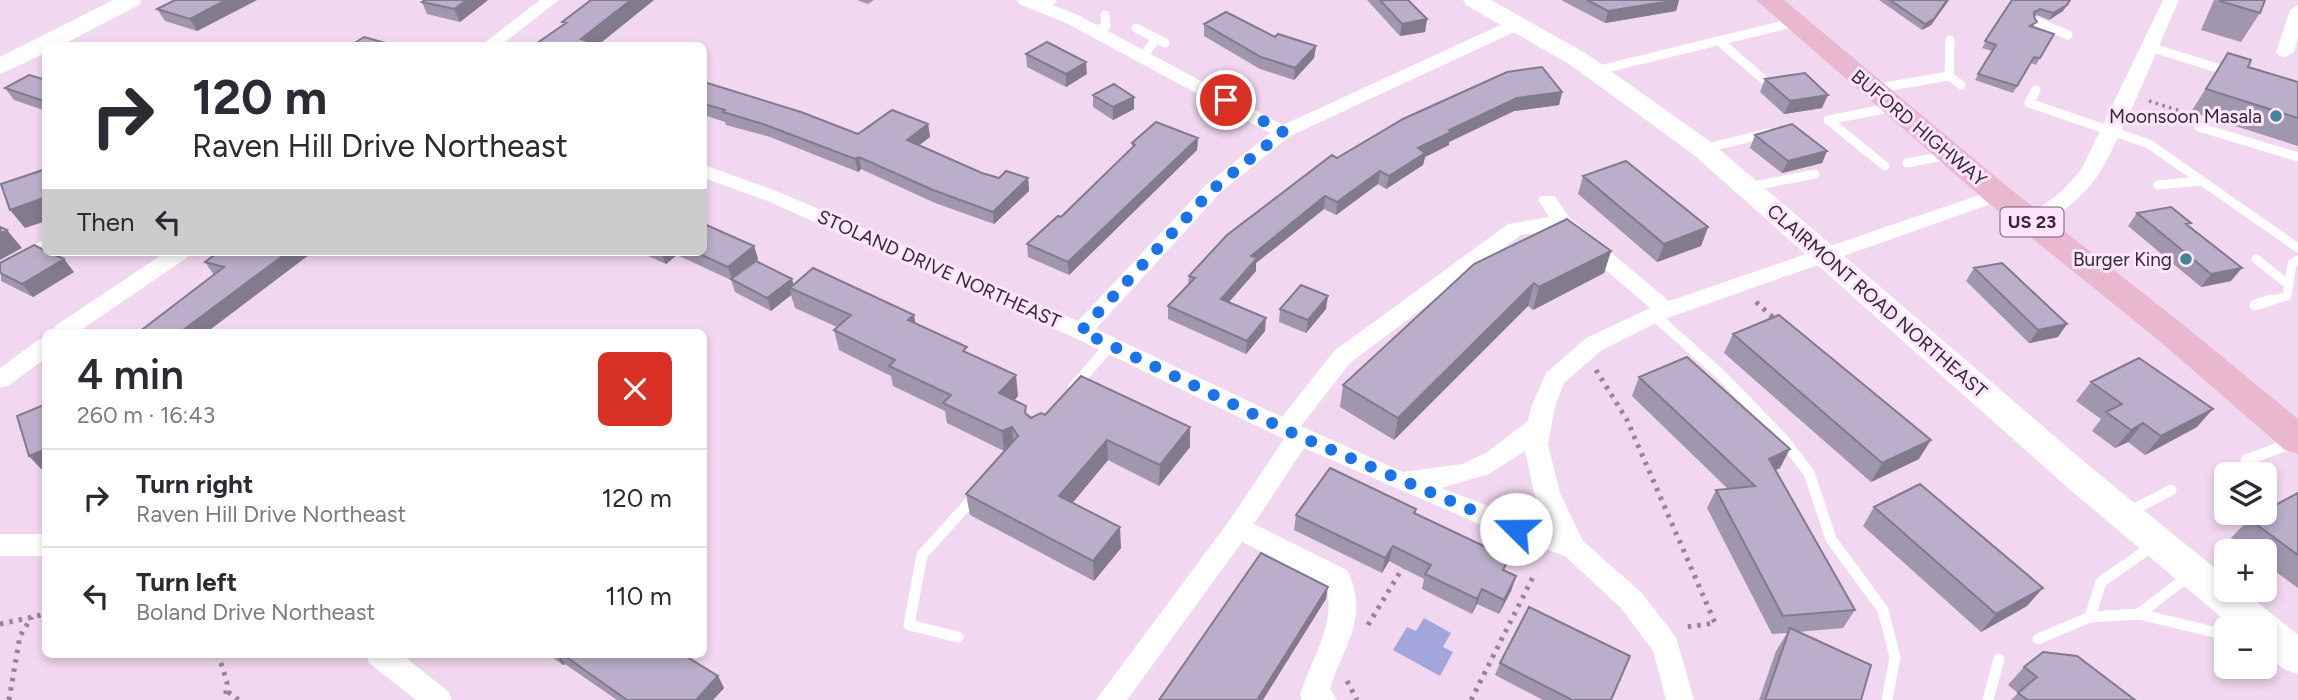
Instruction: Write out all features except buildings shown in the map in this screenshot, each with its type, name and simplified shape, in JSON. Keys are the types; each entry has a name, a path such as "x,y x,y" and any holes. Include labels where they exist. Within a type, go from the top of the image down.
{"main road":[{"path":"49,42 131,0"},
{"name":"CLAIRMONT ROAD NORTHEAST","path":"1474,0 1595,71 1703,149 2123,515 2246,616"},
{"name":"BUFORD HIGHWAY","path":"1769,0 1998,195 2168,330 2298,441"},
{"path":"0,67 42,46"},
{"name":"CLAIRMONT ROAD NORTHEAST","path":"2277,641 2298,658"}],"street":[{"path":"493,42 551,0"},
{"path":"2033,223 2068,196 2090,172 2171,0"},
{"path":"1029,2 1143,56 1283,132"},
{"path":"2285,52 2296,19"},
{"path":"1081,331 1213,189 1283,132 1515,25"},
{"name":"STOLAND DRIVE NORTHEAST","path":"707,172 772,195 1081,331 1292,433 1393,478 1516,529 1574,548"},
{"path":"1680,700 1666,646 1631,600 1574,548 1547,493 1536,444 1554,379 1594,344 1660,312 1998,195"},
{"path":"1548,200 1562,222 1660,312"},
{"path":"1110,700 1238,528 1292,433 1342,357 1515,229 1562,222"},
{"path":"0,272 42,248"},
{"path":"67,329 175,256"},
{"path":"0,380 42,349"},
{"path":"1393,478 1440,481 1484,469 1512,451 1539,426"},
{"path":"1238,528 1338,578 1345,597 1346,616 1341,632 1320,671 1316,698"},
{"path":"0,545 42,545"},
{"path":"384,658 438,700"}],"lane":[{"path":"1029,2 1052,0"},
{"path":"1094,31 1106,26 1105,15"},
{"path":"1595,71 1796,22"},
{"path":"2037,22 2068,35"},
{"path":"1136,28 1165,43"},
{"path":"1143,56 1156,39"},
{"path":"1950,40 1950,76"},
{"path":"1719,41 1763,79"},
{"path":"2150,47 2245,77"},
{"path":"1885,166 1828,120 1950,76"},
{"path":"1950,76 1961,85"},
{"path":"2036,90 2029,103 2149,144 2298,248"},
{"path":"2199,127 2298,157"},
{"path":"1703,149 1781,130"},
{"path":"1907,163 1952,154"},
{"path":"1748,187 1815,174"},
{"path":"2158,186 2201,181"},
{"path":"2256,259 2288,290"},
{"path":"2288,290 2292,264 2298,260"},
{"path":"2255,305 2288,290"},
{"path":"1660,312 1784,440 1809,473 1831,539 1883,610 1895,657 1887,700"},
{"path":"1069,393 1110,345"},
{"path":"2246,460 2298,441"},
{"path":"958,637 909,625 922,555 985,485"},
{"path":"2123,515 2171,490"},
{"path":"2090,617 2101,582 2156,543"},
{"path":"2138,614 2192,573"},
{"path":"2038,639 2090,617 2138,614 2214,631"},
{"path":"2277,652 2298,658"},
{"path":"1988,700 1998,659"}],"path":[{"path":"2147,101 2164,106"},
{"path":"1756,302 1783,327"},
{"path":"1595,369 1626,420 1715,623 1685,627"},
{"path":"1362,636 1409,559"},
{"path":"1471,700 1535,573"},
{"path":"0,624 42,615"},
{"path":"9,700 20,636 33,617"},
{"path":"220,658 225,669 228,691 225,700"},
{"path":"1347,670 1347,682 1357,700"},
{"path":"228,691 239,700"}],"water":[{"path":"1424,618 1451,633 1443,647 1453,652 1440,676 1393,650 1407,627 1416,631"}],"place":[{"name":"Moonsoon Masala","path":"2276,116"},
{"name":"Burger King","path":"2186,259"}],"route":[{"path":"1226,100 1283,132 1213,189 1081,331 1299,436 1516,529"}]}
